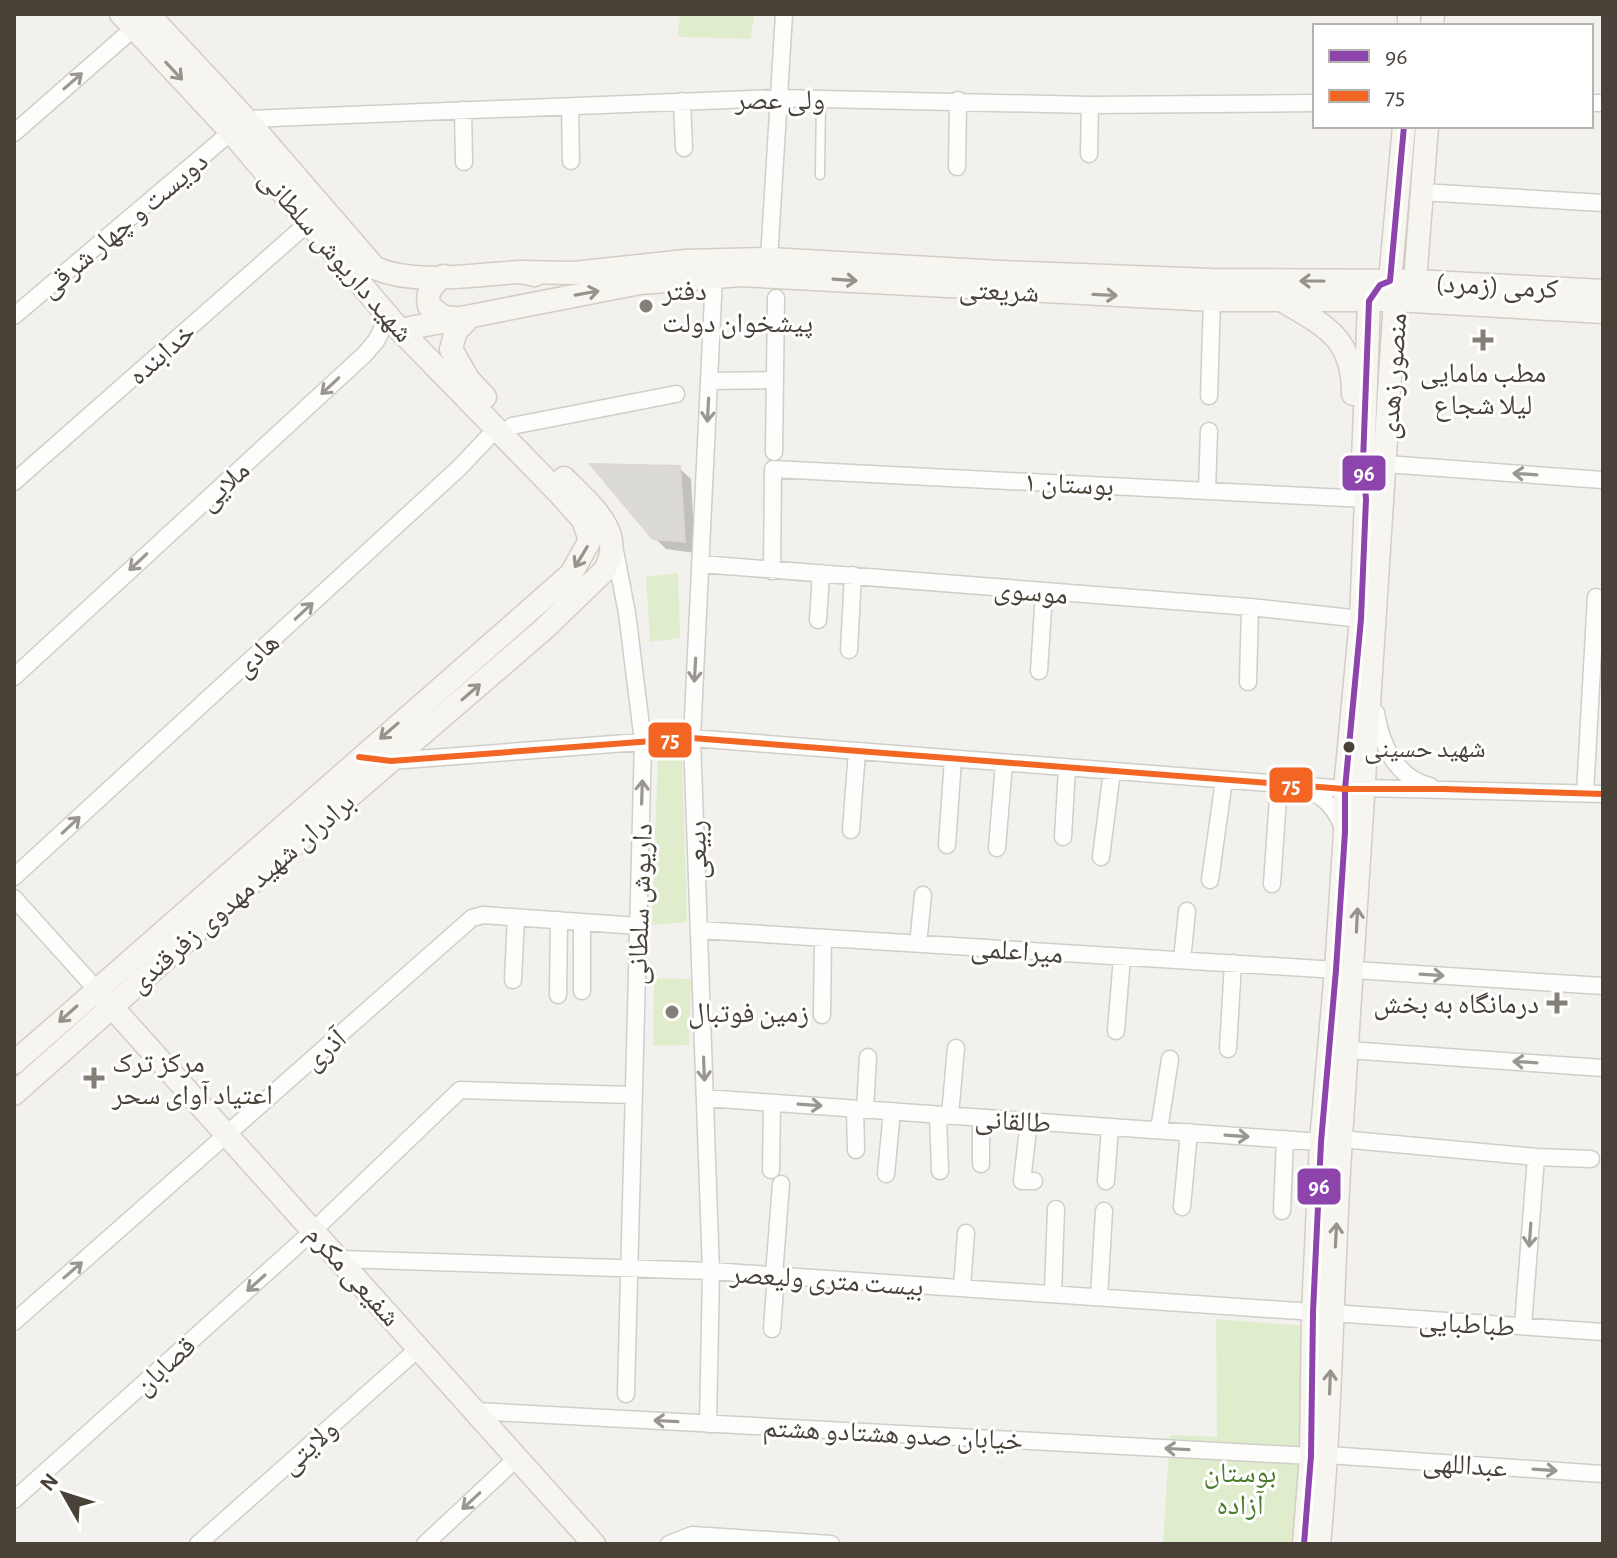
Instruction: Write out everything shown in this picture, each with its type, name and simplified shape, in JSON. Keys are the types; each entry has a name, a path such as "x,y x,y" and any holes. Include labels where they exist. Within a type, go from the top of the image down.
{"main road":[{"name":"شهید داریوش سلطانی","path":"140,17 316,216 395,323 563,487"},
{"name":"منصور زهدی","path":"1331,1141 1348,1050 1345,832 1372,695 1404,128"},
{"name":"منصور زهدی","path":"1415,281 1427,128"},
{"name":"شهید داریوش سلطانی","path":"316,216 375,268"},
{"name":"شریعتی","path":"375,268 391,275 412,278 521,272 573,273 686,261 769,259 1393,290 1603,312"},
{"path":"521,272 533,274 545,286 538,303 529,306"},
{"path":"443,276 431,287 427,296 429,306 444,317 464,318"},
{"name":"شریعتی","path":"395,323 464,318 640,283 714,276 775,276 1212,300 1369,301"},
{"name":"ملایی","path":"395,323 397,297 412,278"},
{"name":"کرمی (زمرد)","path":"1393,290 1415,281 1603,291"},
{"name":"منصور زهدی","path":"1319,1544 1322,1313 1354,789 1366,499 1363,462 1369,301 1380,285 1393,290"},
{"path":"1282,301 1333,333 1345,349 1353,372 1354,440 1363,462"},
{"name":"شهید داریوش سلطانی","path":"464,318 451,349 468,379 504,427"},
{"path":"563,487 586,499 610,531 613,543"},
{"name":"برادران شهید مهدوی زفرقندی","path":"14,1063 571,574 590,540 583,520 563,487"},
{"name":"برادران شهید مهدوی زفرقندی","path":"14,1094 545,628 604,571 611,560 613,543"},
{"path":"359,757 391,761"},
{"name":"شفیعی مکرم","path":"96,989 594,1544"},
{"name":"منصور زهدی","path":"1304,1544 1319,1455"}],"street":[{"path":"769,259 784,14"},
{"path":"14,133 140,17"},
{"name":"ولی عصر","path":"238,126 463,110 778,98 1090,105 1313,103"},
{"path":"957,167 958,100"},
{"path":"682,101 684,148"},
{"path":"1089,154 1090,105"},
{"path":"570,107 571,161"},
{"path":"463,110 464,162"},
{"name":"دویست و چهار شرقی","path":"14,316 238,126"},
{"path":"1422,192 1603,203"},
{"name":"خدابنده","path":"14,482 316,216"},
{"name":"ربیعی","path":"708,1424 711,1271 692,738 714,276"},
{"path":"774,452 776,298"},
{"path":"1209,396 1212,300"},
{"name":"ملایی","path":"14,677 395,323"},
{"path":"709,381 773,380"},
{"path":"504,427 676,394"},
{"name":"هادی","path":"14,877 504,427"},
{"path":"1207,490 1209,431"},
{"path":"1386,464 1603,480"},
{"name":"بوستان ۱","path":"772,571 773,469 1366,499"},
{"name":"داریوش سلطانی","path":"613,543 627,613 643,742 626,1394"},
{"name":"موسوی","path":"700,564 1250,607 1361,619"},
{"path":"818,620 821,573"},
{"path":"849,650 853,575"},
{"path":"1039,671 1044,593"},
{"path":"1585,793 1596,597"},
{"path":"1248,682 1250,607"},
{"path":"1372,695 1379,733 1389,755 1404,773 1422,784 1443,789"},
{"path":"391,761 692,738 1354,789 1603,794"},
{"path":"851,830 857,751"},
{"path":"947,845 953,759"},
{"path":"997,848 1004,763"},
{"path":"1063,837 1067,768"},
{"path":"1101,857 1112,771"},
{"path":"1210,880 1224,780"},
{"path":"1272,884 1279,784"},
{"path":"1297,785 1315,793 1338,812 1345,832"},
{"path":"918,944 923,895"},
{"path":"14,898 96,989"},
{"path":"1182,960 1187,911"},
{"name":"آذری","path":"14,1322 472,918 483,915 638,926"},
{"path":"513,980 516,917"},
{"path":"558,995 559,920"},
{"path":"582,922 582,991"},
{"name":"میراعلمی","path":"699,930 1603,986"},
{"path":"822,1015 823,938"},
{"path":"1116,1031 1122,957"},
{"path":"1228,1049 1233,963"},
{"path":"940,1171 944,1115 956,1048"},
{"path":"1348,1050 1603,1068"},
{"path":"856,1150 868,1057"},
{"path":"1159,1130 1170,1059"},
{"name":"قصابان","path":"14,1500 314,1230 460,1090 633,1095"},
{"name":"طالقانی","path":"705,1098 1591,1159"},
{"path":"772,1103 776,1177 772,1329"},
{"path":"886,1174 892,1111"},
{"path":"981,1118 981,1164"},
{"path":"1029,1121 1022,1181 1034,1181"},
{"path":"1106,1181 1110,1127"},
{"path":"1182,1207 1189,1132"},
{"path":"1282,1211 1285,1139"},
{"path":"1523,1326 1536,1157"},
{"path":"1053,1294 1056,1209"},
{"path":"1099,1297 1104,1211"},
{"path":"962,1288 966,1233"},
{"name":"بیست متری ولیعصر","path":"340,1259 711,1271 1322,1313"},
{"name":"طباطبایی","path":"1322,1313 1603,1332"},
{"name":"ولایتی","path":"198,1544 419,1348"},
{"name":"خیابان صدو هشتادو هشتم","path":"475,1411 1319,1455"},
{"name":"عبداللهی","path":"1319,1455 1603,1474"},
{"path":"425,1544 517,1458"},
{"path":"669,1544 692,1535 831,1544"}],"lane":[{"path":"820,175 821,98"}],"green space":[{"path":"680,14 754,14 751,39 678,37"},
{"path":"678,573 680,638 650,642 646,577"},
{"path":"682,752 687,922 652,925 658,756"},
{"name":"زمین فوتبال","path":"654,978 691,979 689,1045 653,1046"},
{"name":"بوستان آزاده","path":"1216,1319 1305,1326 1295,1544 1163,1544 1170,1435 1217,1437"}],"building":[{"path":"590,464 680,466 685,542 653,539"}],"transit line":[{"name":"96","path":"1304,1544 1311,1456 1313,1312 1321,1142 1336,970 1345,789 1361,619 1369,301 1380,285 1390,281 1404,128"},
{"name":"75","path":"359,757 391,761 692,738 1345,789 1603,794"}],"place":[{"name":"دفتر پیشخوان دولت","path":"646,306"},
{"name":"مطب مامایی لیلا شجاع","path":"1483,340"},
{"name":"شهید حسینی","path":"1349,747"},
{"name":"درمانگاه به بخش","path":"1557,1003"},
{"name":"زمین فوتبال","path":"672,1012"},
{"name":"مرکز ترک اعتیاد آوای سحر","path":"94,1078"}]}
